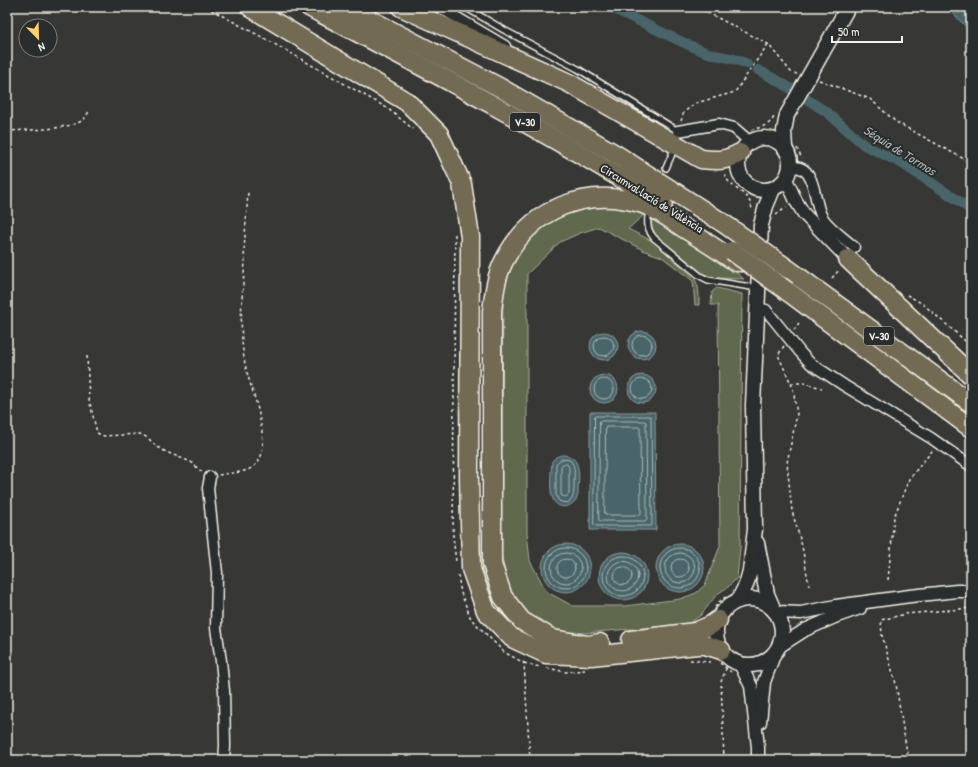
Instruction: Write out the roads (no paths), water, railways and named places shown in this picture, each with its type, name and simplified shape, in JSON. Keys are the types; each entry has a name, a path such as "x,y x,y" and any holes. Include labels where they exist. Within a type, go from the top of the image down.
{"highway":[{"path":"250,7 407,102 439,134 462,184 470,237 469,477 471,569 486,611 512,638 546,654 591,656 705,645 729,663"},
{"name":"Circumval·lació de València","path":"309,7 496,106 612,172 669,208 730,254 748,263 787,291 971,428"},
{"name":"Circumval·lació de València","path":"346,7 506,91 617,155 788,268 971,403"},
{"path":"401,7 569,83 677,138 701,159 720,161 730,159 744,144"},
{"path":"717,613 711,625 695,632 588,645 553,639 522,621 503,597 492,564 492,311 496,282 503,262 516,239 540,218 563,206 590,198 617,198 644,205 730,254"},
{"path":"851,253 971,375"}],"main road":[{"path":"764,138 781,115 848,7"},
{"path":"781,115 784,131 790,146 790,160 793,171 781,185 765,191 757,190 744,181 738,168 744,144 764,138 772,139 790,146"},
{"path":"750,186 762,220"},
{"path":"755,529 767,594 780,618 783,632 777,650 767,660 749,666 729,663 717,640 717,613 723,612 746,585 750,571 755,529 753,405 762,220 773,189"},
{"path":"734,598 756,600 765,603 775,610"}],"street":[{"path":"439,7 569,83"},
{"path":"677,138 719,124 734,128 744,144"},
{"path":"793,171 808,174 812,182 817,206 824,219 851,253 804,214 796,201 793,171"},
{"path":"757,308 766,310 810,363 844,386 938,443 971,466"},
{"path":"210,477 208,488 218,573 216,628 224,691 224,760"},
{"path":"775,610 801,613 836,606 956,591 971,591"},
{"path":"758,760 764,682 777,650 805,630 831,619 886,600"},
{"path":"729,663 751,686 758,747"}],"lane":[{"path":"465,7 504,30 578,68 677,138 666,168"},
{"path":"648,216 647,226 649,232 654,238 700,276 708,280 758,288"}],"water":[{"path":"947,7 971,7 971,32"},
{"path":"642,331 652,335 656,345 652,355 642,359 632,355 628,345 632,335"},
{"path":"604,332 614,336 618,346 614,356 604,360 594,356 590,346 594,336"},
{"path":"604,375 614,379 618,389 614,399 604,403 594,399 590,389 594,379"},
{"path":"642,375 652,379 656,389 652,399 642,403 632,399 628,389 632,379"},
{"path":"590,412 655,412 656,530 590,530"},
{"path":"561,455 568,456 573,459 576,463 579,475 578,495 574,503 562,507 555,503 551,491 552,461"},
{"path":"561,544 571,544 583,551 590,563 590,573 583,585 571,592 561,592 553,588 546,581 542,573 542,563 546,555 553,548"},
{"path":"675,544 685,544 697,551 704,563 704,573 697,585 685,592 675,592 667,588 660,581 656,573 656,563 660,555 667,548"},
{"path":"618,552 628,552 640,559 647,571 647,581 640,593 628,600 618,600 610,596 603,589 599,581 599,571 603,563 610,556"}],"waterway":[{"name":"Séquia de Tormos","path":"610,7 705,52 747,64"},
{"name":"Séquia de Tormos","path":"758,70 782,83 828,113 864,145 901,163 971,210"}]}
